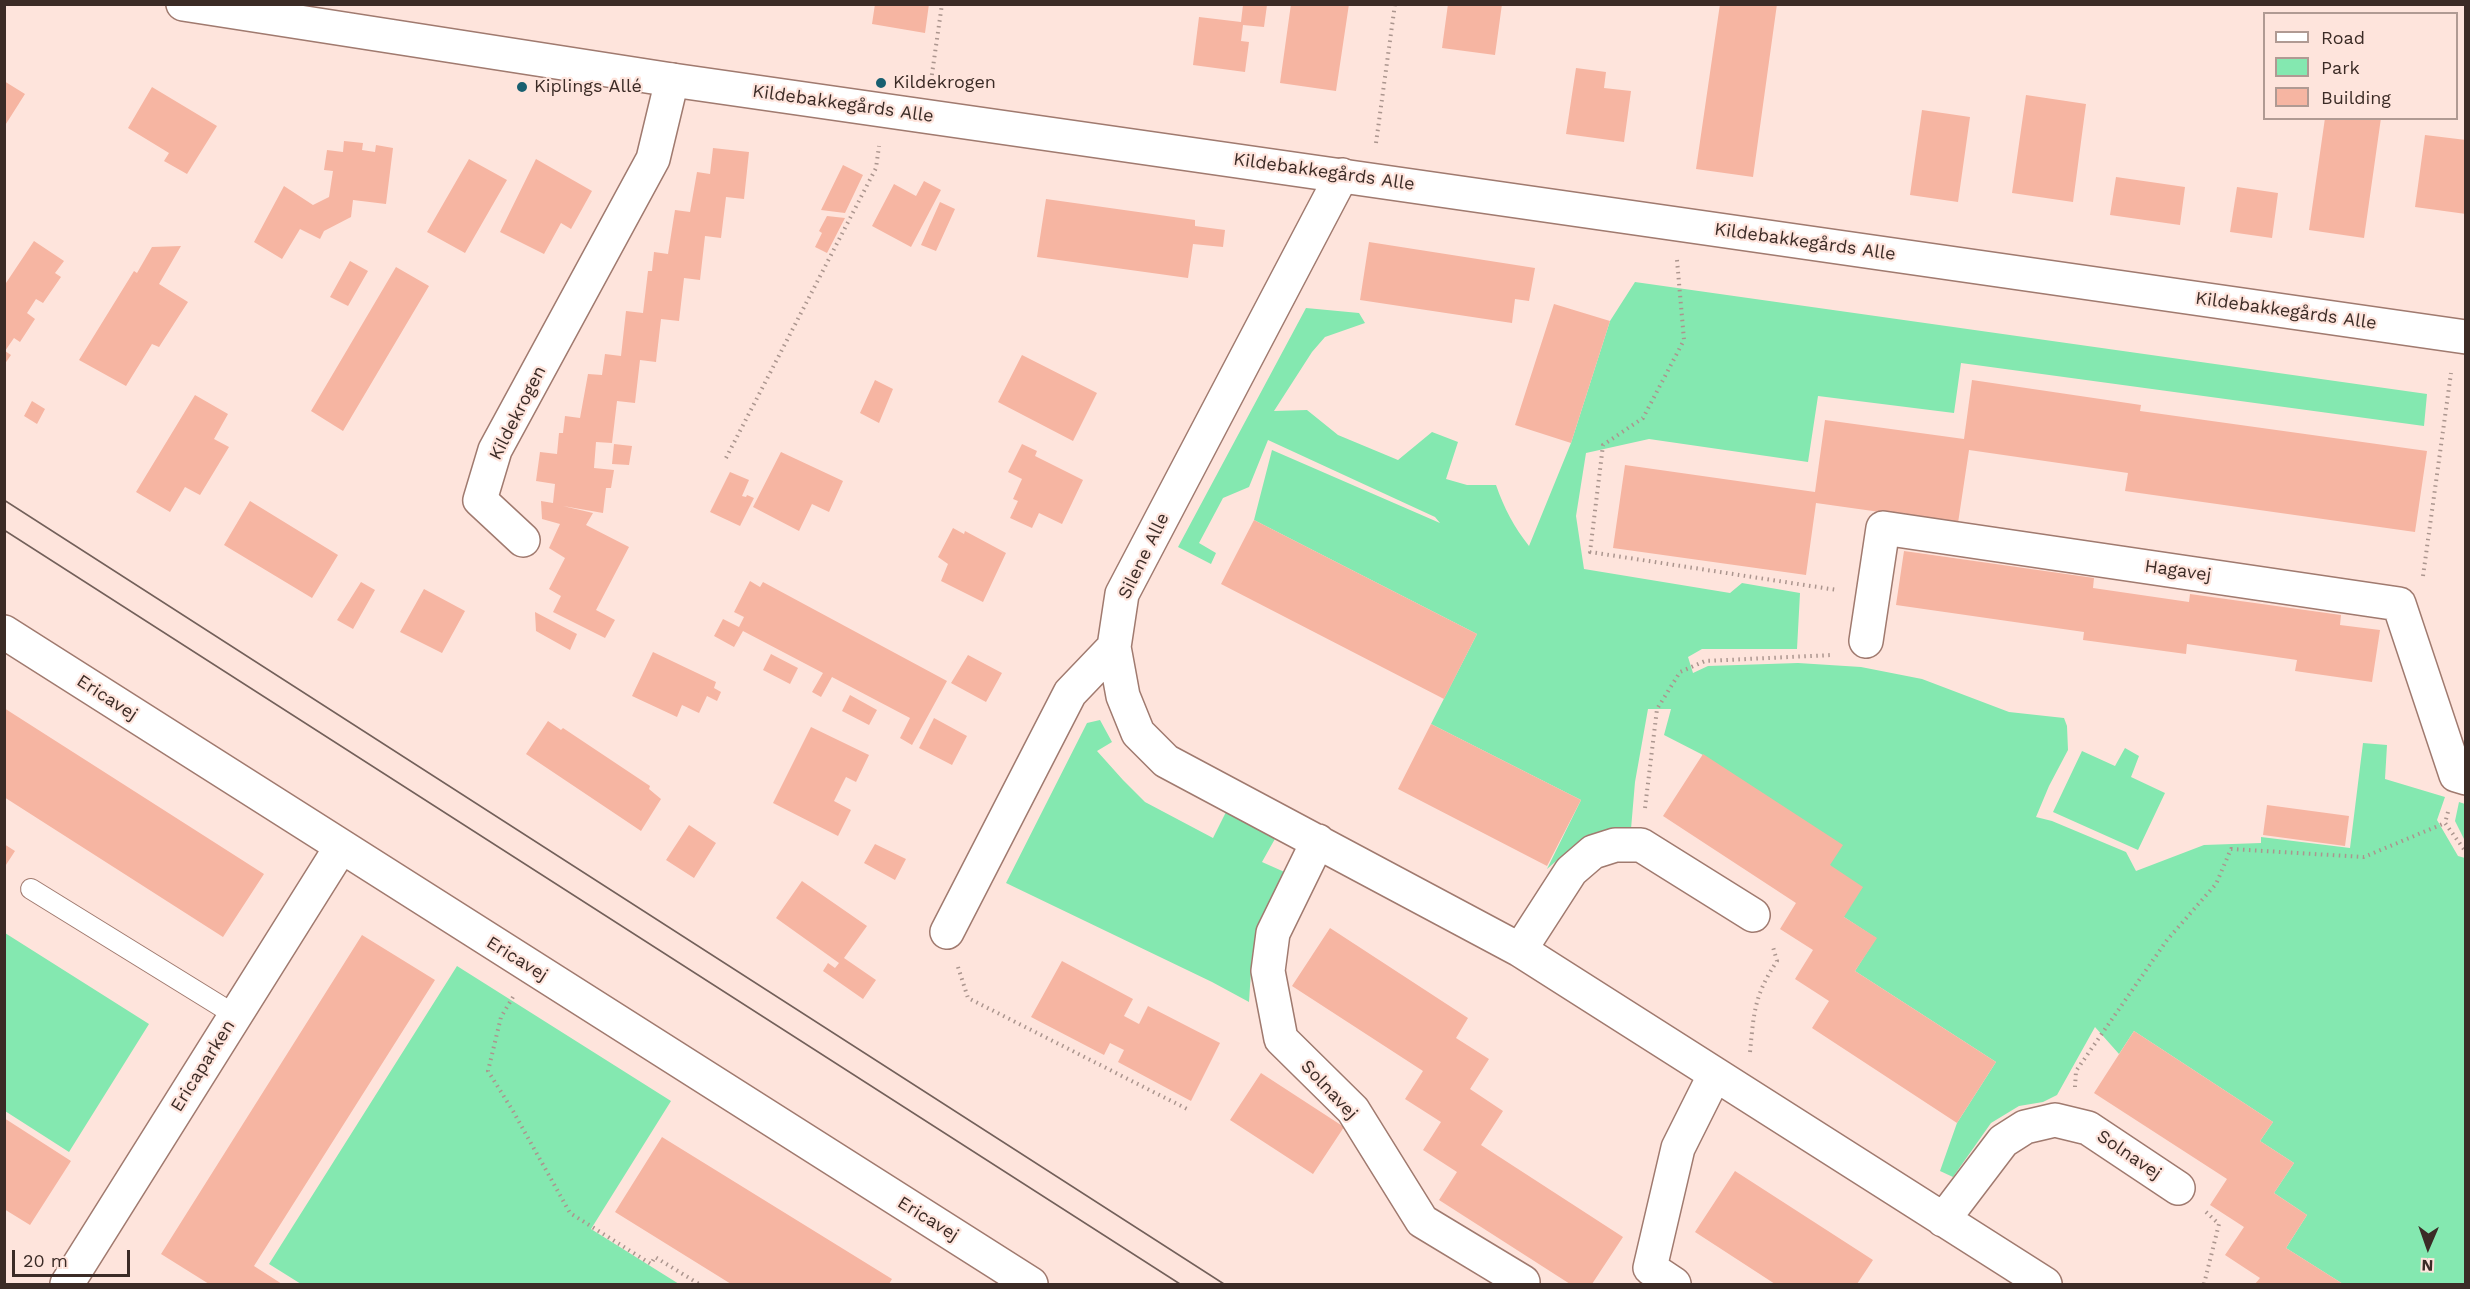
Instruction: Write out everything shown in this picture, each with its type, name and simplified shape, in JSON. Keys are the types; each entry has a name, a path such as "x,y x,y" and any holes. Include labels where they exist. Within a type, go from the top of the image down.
{"street":[{"name":"Kildebakkegårds Alle","path":"183,4 672,80 2461,337"},
{"name":"Kildekrogen","path":"523,540 480,500 495,450 653,159 672,80"},
{"name":"Silene Alle","path":"1114,647 1122,594 1357,177"},
{"name":"Hagavej","path":"1866,641 1883,528 2399,604"},
{"path":"2399,604 2456,775 2466,778"},
{"name":"Ericavej","path":"4,632 531,968 986,1273 1031,1284"},
{"path":"1114,647 1123,696 1138,733 1166,761 1520,950 2045,1284"},
{"path":"947,932 1070,693 1114,647"},
{"name":"Solnavej","path":"1318,841 1273,933 1268,971 1281,1039 1353,1110 1422,1221 1523,1282"},
{"path":"1520,950 1571,871 1593,852 1615,844 1641,845 1753,915"},
{"name":"Ericaparken","path":"67,1284 341,847"},
{"path":"1674,1284 1650,1268 1678,1148 1729,1083"},
{"name":"Solnavej","path":"1943,1220 2003,1141 2025,1127 2055,1120 2088,1128 2178,1188"}],"lane":[{"path":"31,889 235,1015"}],"path":[{"path":"927,116 942,4"},
{"path":"1357,177 1395,4"},
{"path":"726,458 876,168 884,110"},
{"path":"1673,223 1684,340 1643,418 1603,445 1590,552 1873,596"},
{"path":"2399,604 2424,574 2461,337"},
{"path":"1641,845 1657,709 1680,672 1705,662 1829,657 1866,641"},
{"path":"2070,1123 2076,1071 2167,940 2216,884 2231,849 2364,857 2445,823"},
{"path":"1729,1083 1750,1059 1754,1006 1762,984 1777,961 1771,940 1753,915"},
{"path":"947,932 968,998 1189,1110"},
{"path":"531,968 501,1017 488,1071 570,1213 651,1264 655,1257 699,1284"},
{"path":"2178,1188 2219,1224 2204,1284"}],"green space":[{"path":"1635,282 2427,394 2424,426 1961,363 1954,413 1818,396 1808,462 1649,439 1586,453 1576,516 1584,569 1730,593 1742,583 1800,593 1797,649 1702,649 1688,657 1693,673 1708,666 1798,663 1861,667 1922,679 2009,712 2064,718 2067,726 2068,750 2036,817 2052,821 2126,852 2136,871 2204,845 2261,843 2261,837 2350,848 2363,743 2387,745 2385,779 2445,797 2437,820 2458,856 2465,858 2465,1284 2343,1284 2286,1248 2307,1215 2274,1193 2294,1163 2260,1141 2273,1122 2134,1031 2119,1054 2095,1027 2057,1095 2043,1102 2019,1106 1991,1123 1953,1177 1940,1171 1957,1123 1996,1062 1855,971 1876,938 1844,917 1830,865 1703,755 1664,735 1671,709 1648,709 1635,782 1631,829 1585,836 1547,869 1581,800 1431,724 1477,634 1254,520 1272,450 1440,523 1435,517 1268,440 1249,487 1223,498 1199,543 1216,553 1211,564 1178,547 1306,308 1359,313 1365,323 1325,337 1312,352 1274,411 1307,410 1338,435 1398,460 1432,432 1458,442 1446,479 1467,485 1496,485 1510,517 1529,546 1571,443 1610,321"},
{"path":"1100,720 1112,742 1097,751 1145,802 1213,838 1226,812 1276,837 1262,862 1289,874 1265,910 1252,956 1249,1002 1006,883 1087,723"},
{"path":"2125,748 2139,756 2131,777 2165,793 2138,850 2053,812 2082,751 2115,766"},
{"path":"2459,802 2465,804 2465,841 2455,821"},
{"path":"5,933 149,1024 69,1152 5,1111"},
{"path":"457,966 671,1101 591,1229 679,1284 301,1284 269,1264"}],"building":[{"path":"875,4 929,4 925,33 872,24"},
{"path":"1291,4 1349,4 1336,91 1280,83"},
{"path":"1448,4 1502,4 1495,55 1442,48"},
{"path":"1720,4 1777,4 1753,177 1696,169"},
{"path":"1243,5 1267,5 1264,27 1243,25 1241,41 1249,42 1245,72 1193,65 1199,17 1241,22"},
{"path":"1576,68 1606,72 1604,88 1631,91 1624,142 1566,134"},
{"path":"4,81 25,94 4,127"},
{"path":"152,87 217,126 187,174 164,161 169,153 128,128"},
{"path":"2026,95 2086,104 2073,202 2012,193"},
{"path":"1922,110 1970,117 1958,202 1910,195"},
{"path":"2325,120 2381,120 2364,238 2309,230"},
{"path":"2425,135 2466,140 2466,214 2415,207"},
{"path":"344,141 363,143 362,150 375,152 376,145 393,148 386,204 353,200 351,217 324,231 320,239 300,229 282,259 254,242 284,186 313,205 329,197 333,171 324,170 327,150 343,152"},
{"path":"713,148 749,152 744,199 726,197 721,238 705,236 700,280 684,278 679,321 661,319 656,362 640,360 635,403 617,401 612,443 596,442 594,468 614,470 611,488 606,488 603,513 563,506 593,513 586,525 629,547 596,610 615,620 605,638 553,612 561,596 549,589 565,558 549,548 560,524 542,519 541,501 553,503 555,484 536,481 540,452 557,454 559,433 563,433 565,416 580,418 588,374 602,375 605,354 621,356 626,311 643,313 648,271 652,271 654,252 668,254 675,210 690,212 697,172 710,174"},
{"path":"469,159 507,180 465,253 427,232"},
{"path":"536,159 592,191 571,229 561,223 544,254 500,232"},
{"path":"843,165 863,175 845,213 821,210"},
{"path":"2116,177 2185,187 2180,225 2110,215"},
{"path":"924,181 941,190 911,247 872,226 894,184 916,196"},
{"path":"2237,187 2278,193 2272,238 2230,232"},
{"path":"1046,199 1195,220 1195,226 1225,230 1223,247 1193,244 1188,278 1037,257"},
{"path":"940,202 955,209 936,251 921,245"},
{"path":"827,216 845,218 827,253 815,247 822,233 819,231"},
{"path":"34,241 64,261 55,273 61,277 43,303 36,299 27,313 35,319 20,342 14,338 5,351 11,355 4,365 4,286"},
{"path":"1369,242 1535,268 1529,301 1515,299 1512,323 1360,300"},
{"path":"181,246 159,284 188,302 159,347 152,344 126,386 79,360 134,271 137,273 152,247"},
{"path":"350,261 368,271 348,306 330,297"},
{"path":"396,267 429,286 343,431 311,411"},
{"path":"1554,304 1610,321 1571,443 1515,425"},
{"path":"1022,355 1097,393 1073,441 998,402"},
{"path":"875,380 893,389 879,423 860,413"},
{"path":"1972,380 2141,405 2140,411 2427,451 2415,532 2125,491 2128,473 1969,450 1958,523 1816,503 1806,575 1613,548 1625,465 1815,492 1825,420 1964,439"},
{"path":"195,395 228,414 214,439 229,447 200,495 185,487 170,512 136,492"},
{"path":"32,401 45,409 37,424 24,416"},
{"path":"614,444 632,446 629,465 612,464"},
{"path":"1022,444 1037,451 1035,456 1083,480 1062,524 1039,513 1032,528 1010,518 1018,501 1013,499 1022,479 1008,472"},
{"path":"781,452 843,481 829,512 812,504 799,531 753,507"},
{"path":"730,472 749,480 742,496 747,495 754,498 740,526 710,512"},
{"path":"250,501 338,555 312,598 224,545"},
{"path":"1254,520 1477,634 1444,699 1221,584"},
{"path":"953,528 964,534 965,531 1006,553 983,602 941,581 948,564 938,557"},
{"path":"1904,551 2094,578 2093,588 2189,602 2190,594 2341,615 2340,625 2380,630 2372,682 2295,671 2297,660 2187,644 2186,654 2083,640 2084,632 1896,605"},
{"path":"750,581 760,587 763,582 947,681 912,745 900,738 910,718 832,677 821,697 812,692 823,673 743,631 734,647 714,636 723,619 739,627 744,617 734,612"},
{"path":"361,582 375,590 353,629 337,620"},
{"path":"424,589 465,611 442,653 400,632"},
{"path":"535,612 577,634 570,650 536,631"},
{"path":"653,652 716,682 714,688 721,692 717,701 707,696 699,713 682,705 677,717 632,696"},
{"path":"771,654 798,668 790,684 763,670"},
{"path":"968,655 1002,673 986,702 951,683"},
{"path":"850,695 877,710 869,725 842,711"},
{"path":"4,708 264,874 223,937 4,797"},
{"path":"934,718 967,736 952,765 919,748"},
{"path":"548,721 561,730 563,728 650,786 649,789 661,799 641,831 526,754"},
{"path":"1431,724 1581,800 1547,866 1398,789"},
{"path":"811,727 869,755 856,782 846,777 834,801 851,810 838,836 773,803"},
{"path":"1703,754 1843,845 1830,865 1863,887 1844,917 1877,938 1855,971 1996,1062 1957,1123 1812,1028 1829,1001 1795,979 1813,950 1780,929 1796,903 1663,816"},
{"path":"2267,805 2349,816 2345,846 2263,835"},
{"path":"689,825 716,843 694,878 666,860"},
{"path":"4,844 15,851 4,868"},
{"path":"875,844 906,859 895,880 864,863"},
{"path":"802,881 867,926 844,958 876,980 863,999 823,971 828,963 835,968 839,963 776,918"},
{"path":"1330,928 1468,1018 1456,1038 1489,1059 1470,1089 1503,1111 1481,1145 1623,1237 1592,1284 1570,1284 1439,1200 1457,1172 1423,1150 1441,1122 1405,1099 1423,1071 1292,986"},
{"path":"362,935 435,980 254,1266 282,1284 209,1284 161,1254"},
{"path":"1062,961 1133,999 1124,1016 1139,1024 1148,1006 1220,1043 1191,1101 1118,1062 1124,1050 1110,1043 1104,1055 1031,1017"},
{"path":"2134,1031 2273,1122 2260,1141 2294,1163 2274,1193 2307,1215 2286,1248 2343,1284 2255,1284 2260,1278 2225,1255 2244,1227 2210,1205 2227,1179 2094,1093"},
{"path":"1261,1073 1344,1127 1313,1174 1230,1120"},
{"path":"4,1118 71,1161 30,1225 4,1209"},
{"path":"662,1137 892,1279 889,1284 731,1284 615,1212"},
{"path":"1735,1171 1873,1260 1857,1284 1775,1284 1695,1232"}],"tram line":[{"path":"4,500 1224,1284"},
{"path":"4,530 1180,1284"}],"place":[{"name":"Kildekrogen","path":"881,83"},
{"name":"Kiplings Allé","path":"522,87"}]}
